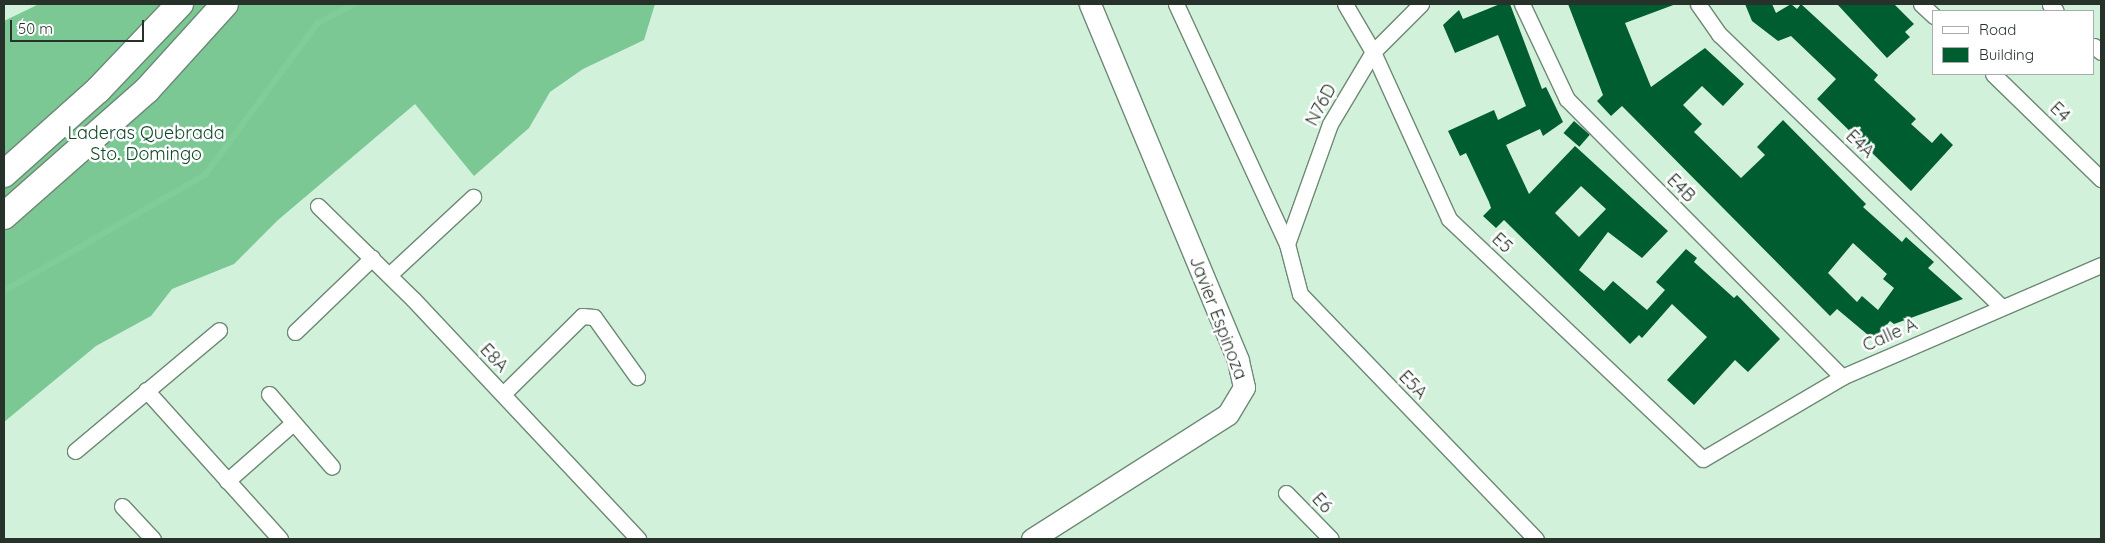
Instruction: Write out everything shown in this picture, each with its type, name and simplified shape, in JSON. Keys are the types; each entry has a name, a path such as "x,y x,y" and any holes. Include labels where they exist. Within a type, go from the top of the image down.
{"highway":[{"path":"4,174 98,90 180,4"},
{"path":"4,216 146,90 225,4"}],"street":[{"name":"Javier Espinoza","path":"1032,539 1228,414 1244,387 1238,360 1090,4"},
{"name":"E5A","path":"1176,4 1287,244 1300,294 1536,539"},
{"name":"E5","path":"1345,4 1373,52 1449,219 1703,459"},
{"name":"N76D","path":"1287,244 1330,124 1373,52 1421,4"},
{"name":"E4B","path":"1522,4 1567,99 1842,377"},
{"name":"E4A","path":"1698,4 1719,34 2001,306"},
{"path":"1921,4 1932,14"},
{"name":"E4","path":"1994,75 2101,178"},
{"path":"388,275 472,197"},
{"name":"E8A","path":"318,206 372,258 503,394 638,539"},
{"path":"296,332 372,258"},
{"name":"Calle A","path":"1703,459 1842,377 2001,306 2101,265"},
{"path":"503,394 582,316 594,317 637,377"},
{"path":"75,451 219,330"},
{"path":"146,390 280,539"},
{"path":"269,394 332,467"},
{"path":"227,480 293,423"},
{"name":"E6","path":"1286,492 1330,539"},
{"path":"122,506 153,539"}],"green space":[{"name":"Laderas Quebrada Sto. Domingo","path":"39,4 655,4 644,40 583,69 550,92 529,128 474,176 415,104 278,220 234,264 172,289 151,316 96,346 4,422 4,21"}],"building":[{"path":"1500,4 1510,4 1542,89 1546,87 1563,122 1543,136 1540,129 1506,145 1529,194 1575,146 1668,231 1642,258 1608,232 1579,270 1604,291 1613,281 1647,310 1665,290 1656,282 1686,249 1697,258 1694,262 1734,298 1737,295 1780,339 1748,372 1735,360 1694,405 1667,380 1707,337 1672,304 1642,338 1639,335 1630,344 1504,220 1496,228 1483,216 1491,208 1489,202 1466,153 1460,156 1448,131 1494,110 1498,120 1526,106 1498,35 1455,53 1443,25 1459,10 1463,19","holes":["1581,186 1606,209 1579,237 1555,213"]},
{"path":"1568,4 1676,4 1625,23 1651,87 1705,48 1744,84 1723,106 1702,86 1683,105 1702,124 1694,132 1741,178 1765,155 1757,147 1783,120 1866,204 1863,207 1902,242 1906,237 1934,262 1928,268 1963,299 1894,324 1890,321 1874,340 1837,309 1830,316 1622,106 1611,116 1597,101 1603,95","holes":["1853,243 1887,274 1883,279 1894,288 1878,310 1862,296 1857,302 1828,273"]},
{"path":"1745,4 1772,4 1776,13 1791,4 1797,9 1801,4 1878,75 1874,80 1916,119 1911,124 1932,143 1941,133 1953,145 1911,191 1817,99 1836,79 1791,36 1778,41 1752,21"},
{"path":"1837,4 1894,4 1914,24 1905,32 1910,37 1887,58"},
{"path":"1574,121 1590,135 1579,147 1564,133"}],"waterway":[{"path":"4,291 205,175 317,24 354,4"}]}
